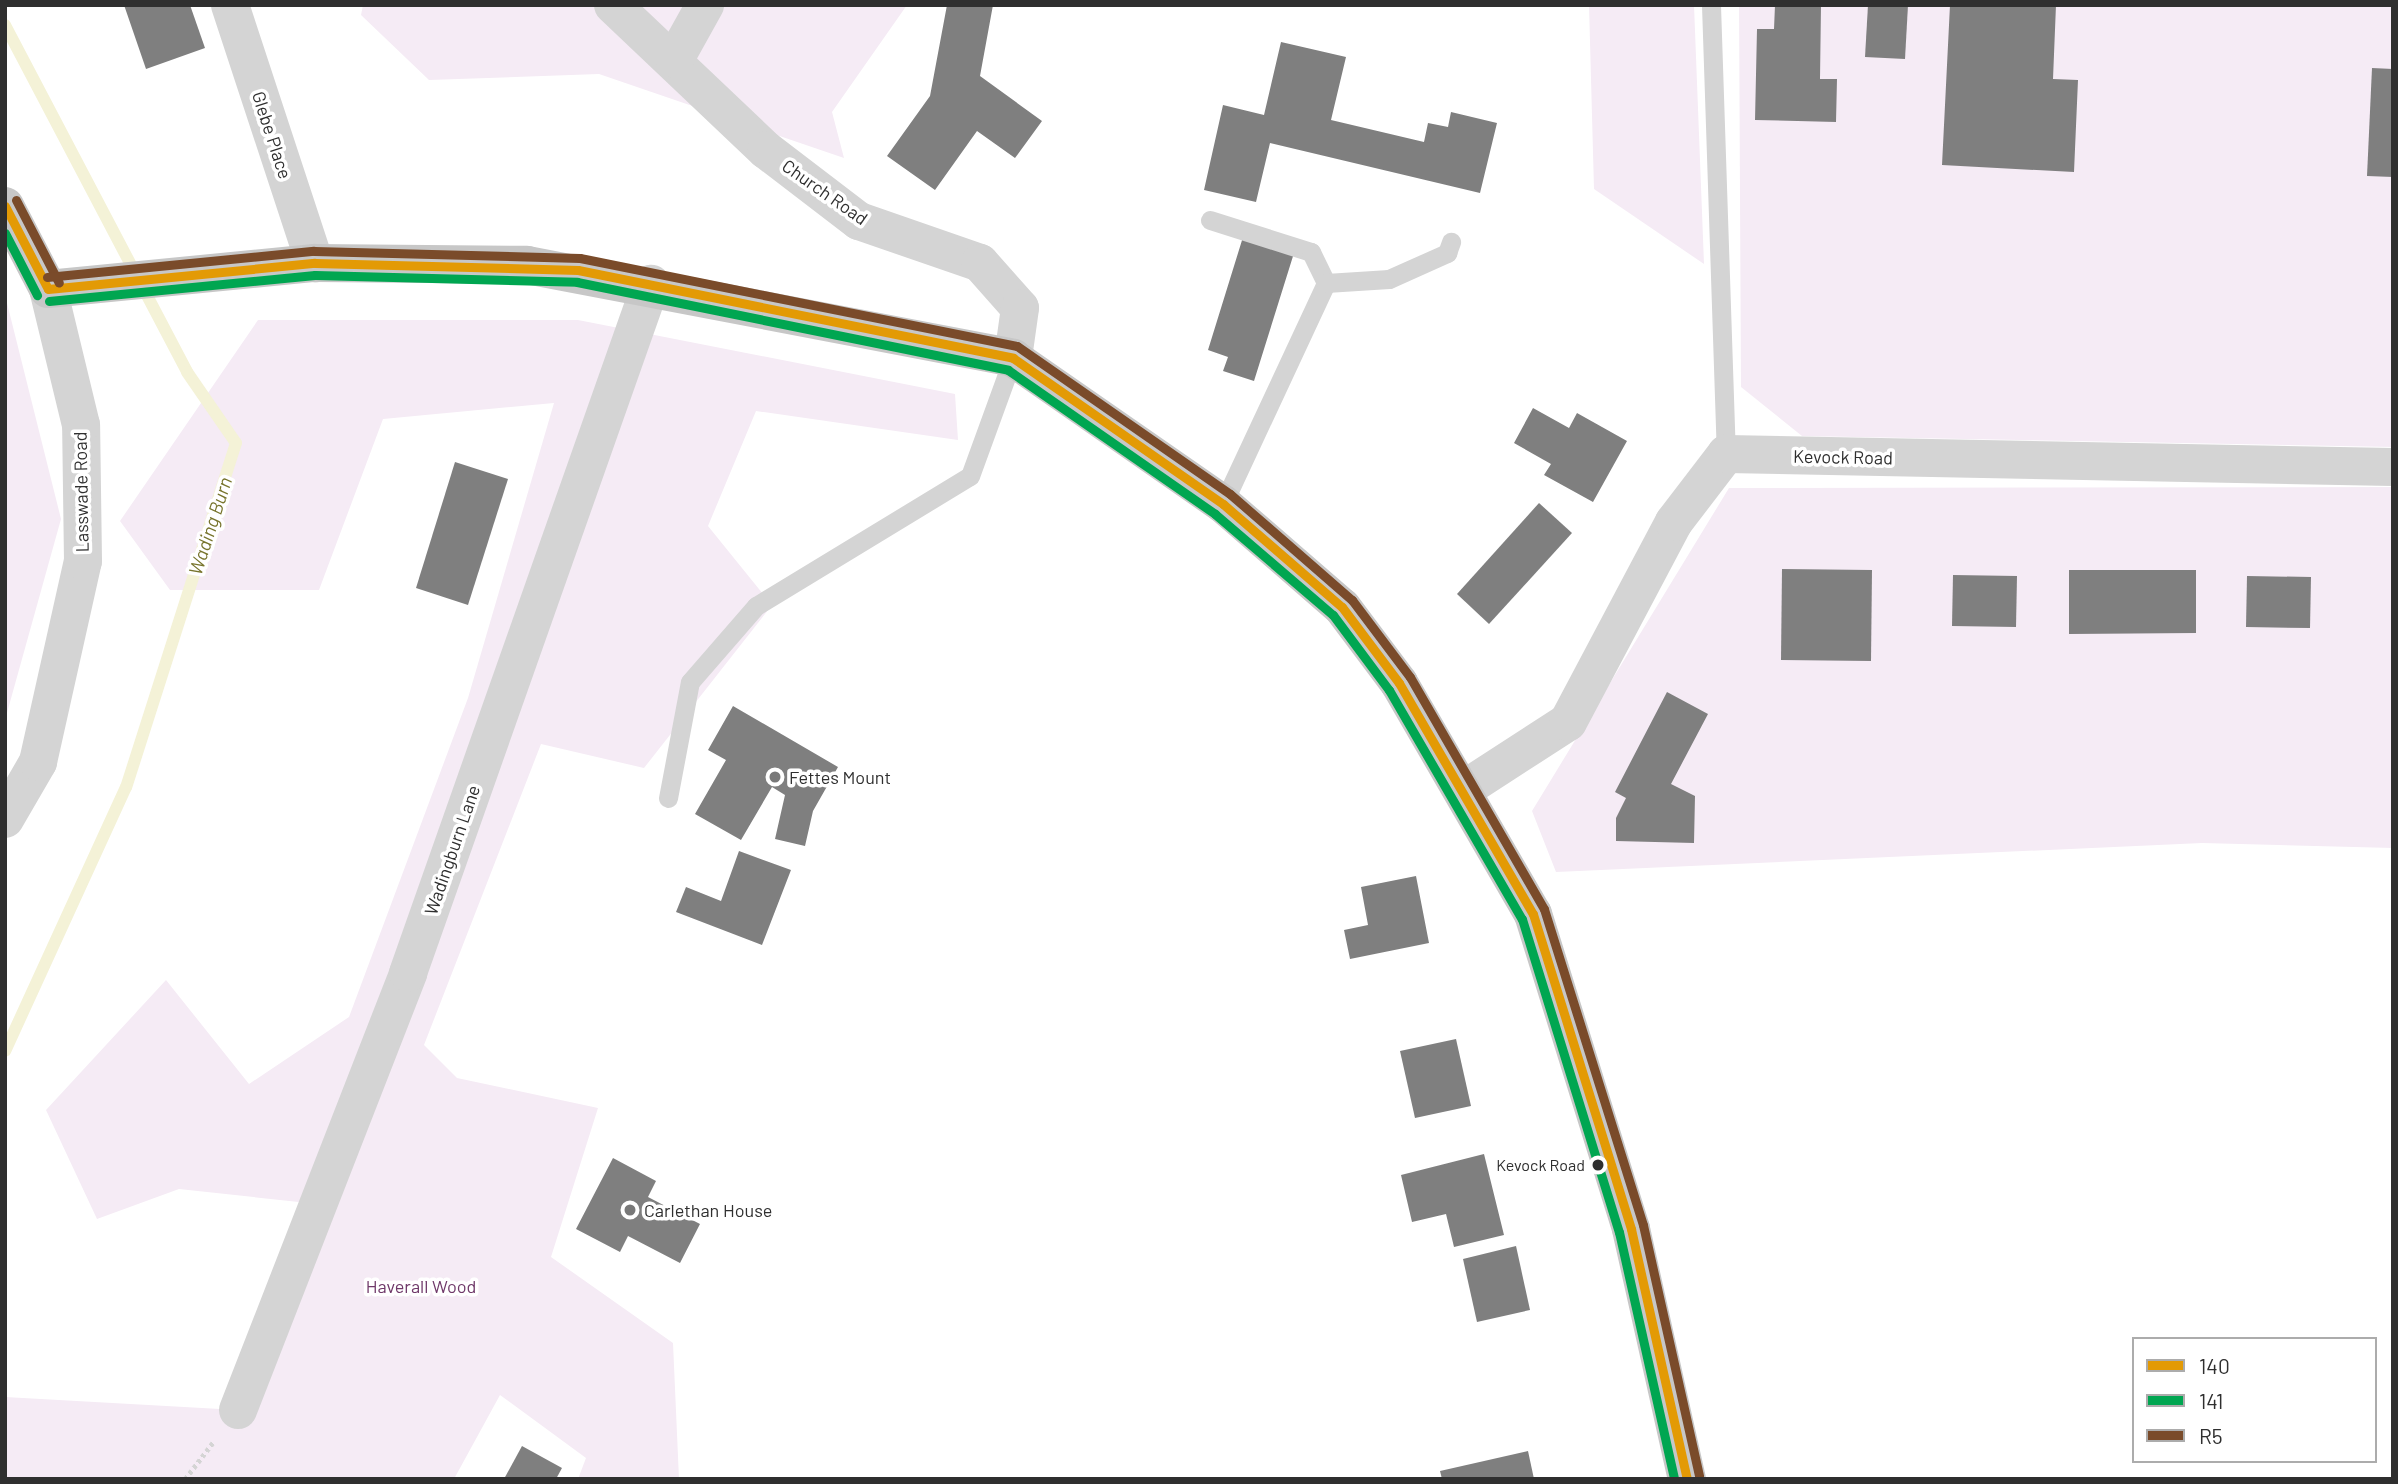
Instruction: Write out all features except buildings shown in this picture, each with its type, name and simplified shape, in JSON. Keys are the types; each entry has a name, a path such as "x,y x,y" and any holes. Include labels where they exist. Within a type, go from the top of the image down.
{"main road":[{"name":"Lasswade Road","path":"5,206 48,289"},
{"path":"48,289 162,275 316,263 527,265 651,284 1013,358 1223,504 1342,607 1465,788 1533,914 1572,1028 1631,1229 1687,1479"}],"street":[{"name":"Glebe Place","path":"230,5 316,263"},
{"name":"Church Road","path":"613,5 675,59 766,150 859,221 980,263 1020,308 1013,358"},
{"path":"675,59 705,5"},
{"name":"Wadingburn Lane","path":"238,1410 408,973 651,284"},
{"name":"Lasswade Road","path":"5,820 38,762 83,561 81,425 48,289"},
{"path":"1465,788 1568,722 1674,522 1726,454"},
{"name":"Kevock Road","path":"1726,454 2393,467"}],"lane":[{"path":"1711,5 1726,454"},
{"path":"1210,220 1311,252 1326,283"},
{"path":"1326,283 1389,279 1447,253 1451,242"},
{"path":"1223,504 1326,283"},
{"path":"668,798 690,682 756,606 970,476 1013,358"}],"path":[{"path":"184,1479 238,1410"}],"green space":[{"path":"363,5 907,5 832,112 844,158 599,74 429,80 361,15"},
{"path":"1589,5 1694,5 1704,264 1594,189"},
{"path":"1739,5 2393,5 2393,447 1802,436 1741,387"},
{"path":"5,295 61,519 5,720"},
{"name":"Haverall Wood","path":"258,320 578,320 955,394 958,440 756,411 708,526 772,605 644,768 541,744 424,1045 457,1078 598,1108 551,1257 673,1343 679,1479 578,1479 586,1458 500,1395 454,1479 5,1479 5,1397 238,1410 308,1203 179,1189 97,1219 46,1110 166,980 249,1084 349,1017 468,698 554,403 383,419 319,590 170,590 120,521"},
{"path":"2393,487 2393,848 2202,843 1556,872 1532,811 1729,488"}],"waterway":[{"name":"Wading Burn","path":"5,25 187,372 236,443 126,787 5,1051"}],"transit line":[{"name":"R5","path":"16,200 59,283"},
{"name":"140","path":"5,206 48,289"},
{"name":"141","path":"5,233 37,295"},
{"name":"R5","path":"47,277 314,251 580,258 1017,346 1230,494 1352,600 1410,677 1544,909 1643,1225 1699,1476"},
{"name":"140","path":"48,289 315,263 578,270 1013,358 1223,504 1342,607 1399,683 1533,914 1631,1229 1687,1479"},
{"name":"141","path":"49,301 315,275 577,282 1008,370 1215,514 1333,615 1389,690 1522,919 1619,1232 1674,1479"}],"place":[{"name":"Fettes Mount","path":"775,777"},
{"name":"Kevock Road","path":"1598,1165"},
{"name":"Carlethan House","path":"630,1210"}]}
